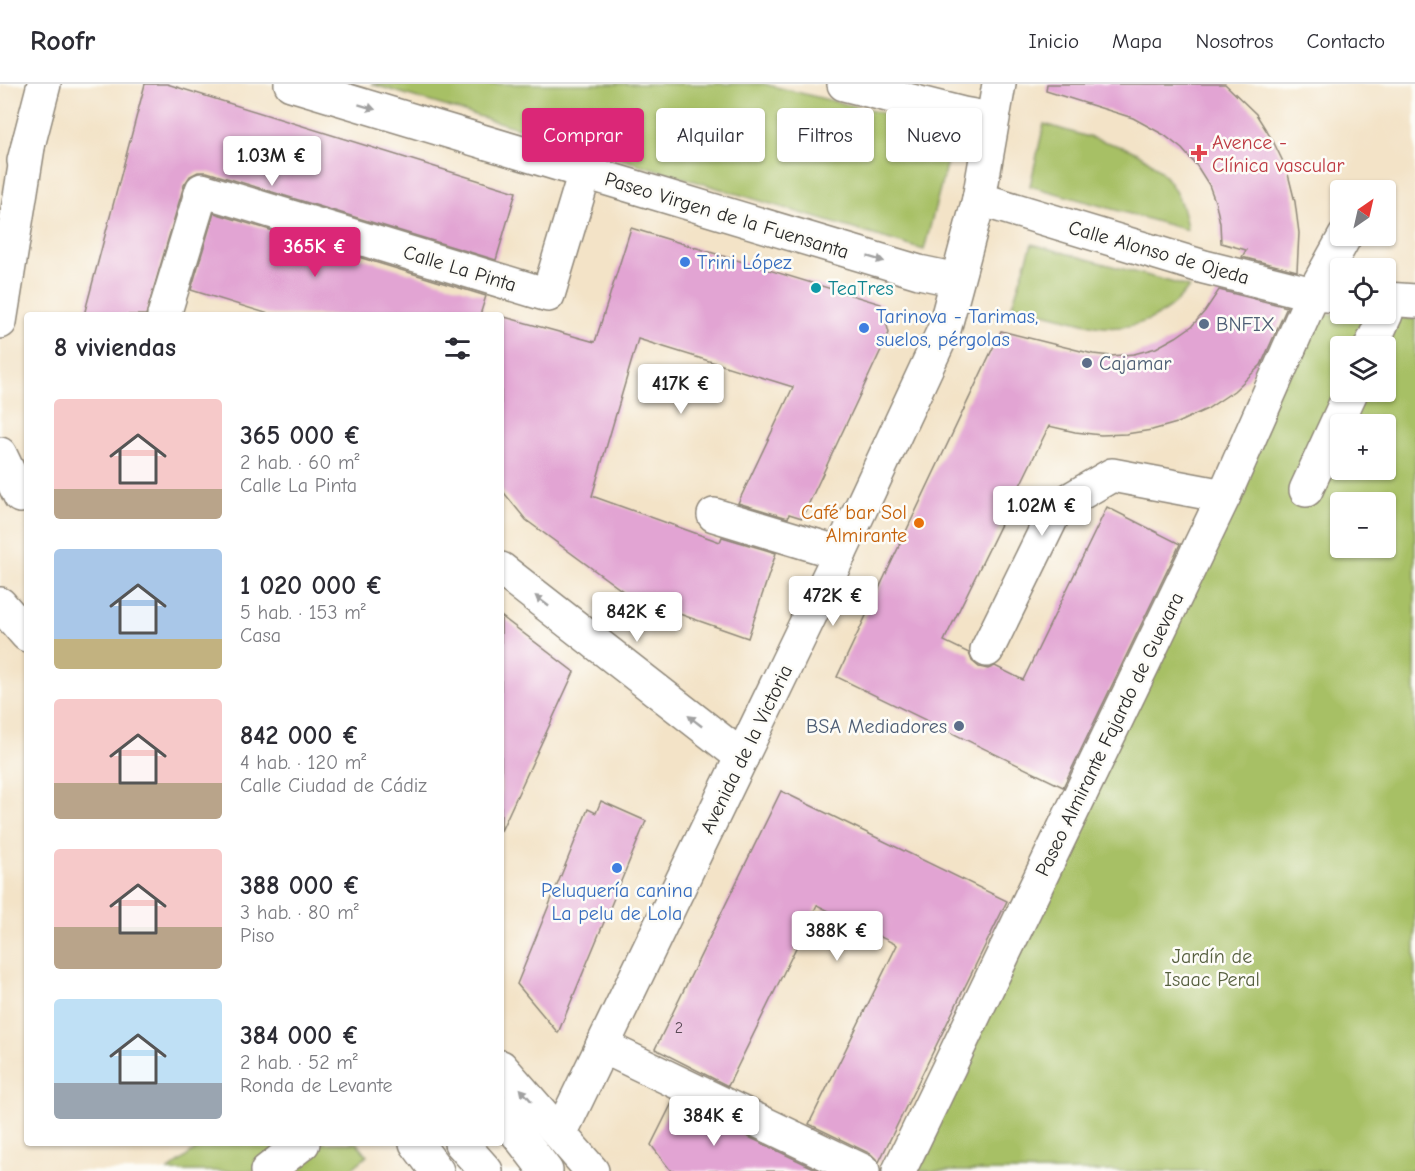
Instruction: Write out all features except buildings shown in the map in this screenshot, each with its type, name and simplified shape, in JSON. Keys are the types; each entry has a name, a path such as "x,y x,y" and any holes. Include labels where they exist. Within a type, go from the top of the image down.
{"street":[{"path":"0,239 14,200 44,84"},
{"name":"Paseo Virgen de la Fuensanta","path":"291,84 919,272 957,280"},
{"path":"844,84 963,114 991,118"},
{"name":"Avenida de la Victoria","path":"560,1134 840,554 944,330 979,199 991,118 999,84"},
{"path":"0,322 29,141"},
{"name":"Calle La Pinta","path":"165,312 202,190 548,295 585,172"},
{"name":"Calle Alonso de Ojeda","path":"979,199 1204,267 1327,295"},
{"name":"Paseo Almirante Fajardo de Guevara","path":"899,1171 1224,496 1327,295 1342,246"},
{"path":"1306,490 1346,402"},
{"path":"0,454 24,495"},
{"path":"0,471 24,496"},
{"path":"987,650 1057,507 1112,475 1224,496"},
{"path":"714,515 840,554"},
{"path":"504,571 742,757"},
{"path":"602,1046 863,1171"},
{"path":"504,1070 592,1171"},
{"path":"504,1116 546,1171"},
{"path":"267,1171 299,1146"},
{"path":"418,1146 437,1171"},
{"path":"464,1146 486,1171"}],"green space":[{"path":"371,84 764,84 862,108 777,108 777,162 874,162 874,111 886,114 886,162 947,162 924,250 631,162 644,162 644,108 522,108 522,129"},
{"path":"1044,124 1126,148 1150,162 1160,170 1175,191 1185,216 1187,230 1030,186"},
{"path":"1032,244 1189,287 1180,298 1159,315 1122,327 1095,326 1012,305"},
{"name":"Jardín de Isaac Peral","path":"1302,312 1330,314 1330,324 1396,324 1396,318 1415,319 1415,1171 890,1171"},
{"path":"200,1146 359,1146 367,1156 349,1171 168,1171"}],"place":[{"name":"Avence - Clínica vascular","path":"1199,153"},
{"name":"Trini López","path":"685,262"},
{"name":"TeaTres","path":"816,288"},
{"name":"BNFIX","path":"1204,324"},
{"name":"Tarinova - Tarimas, suelos, pérgolas","path":"864,328"},
{"name":"Cajamar","path":"1087,363"},
{"name":"Café bar Sol Almirante","path":"919,523"},
{"name":"BSA Mediadores","path":"959,726"},
{"name":"Peluquería canina La pelu de Lola","path":"617,868"}]}
